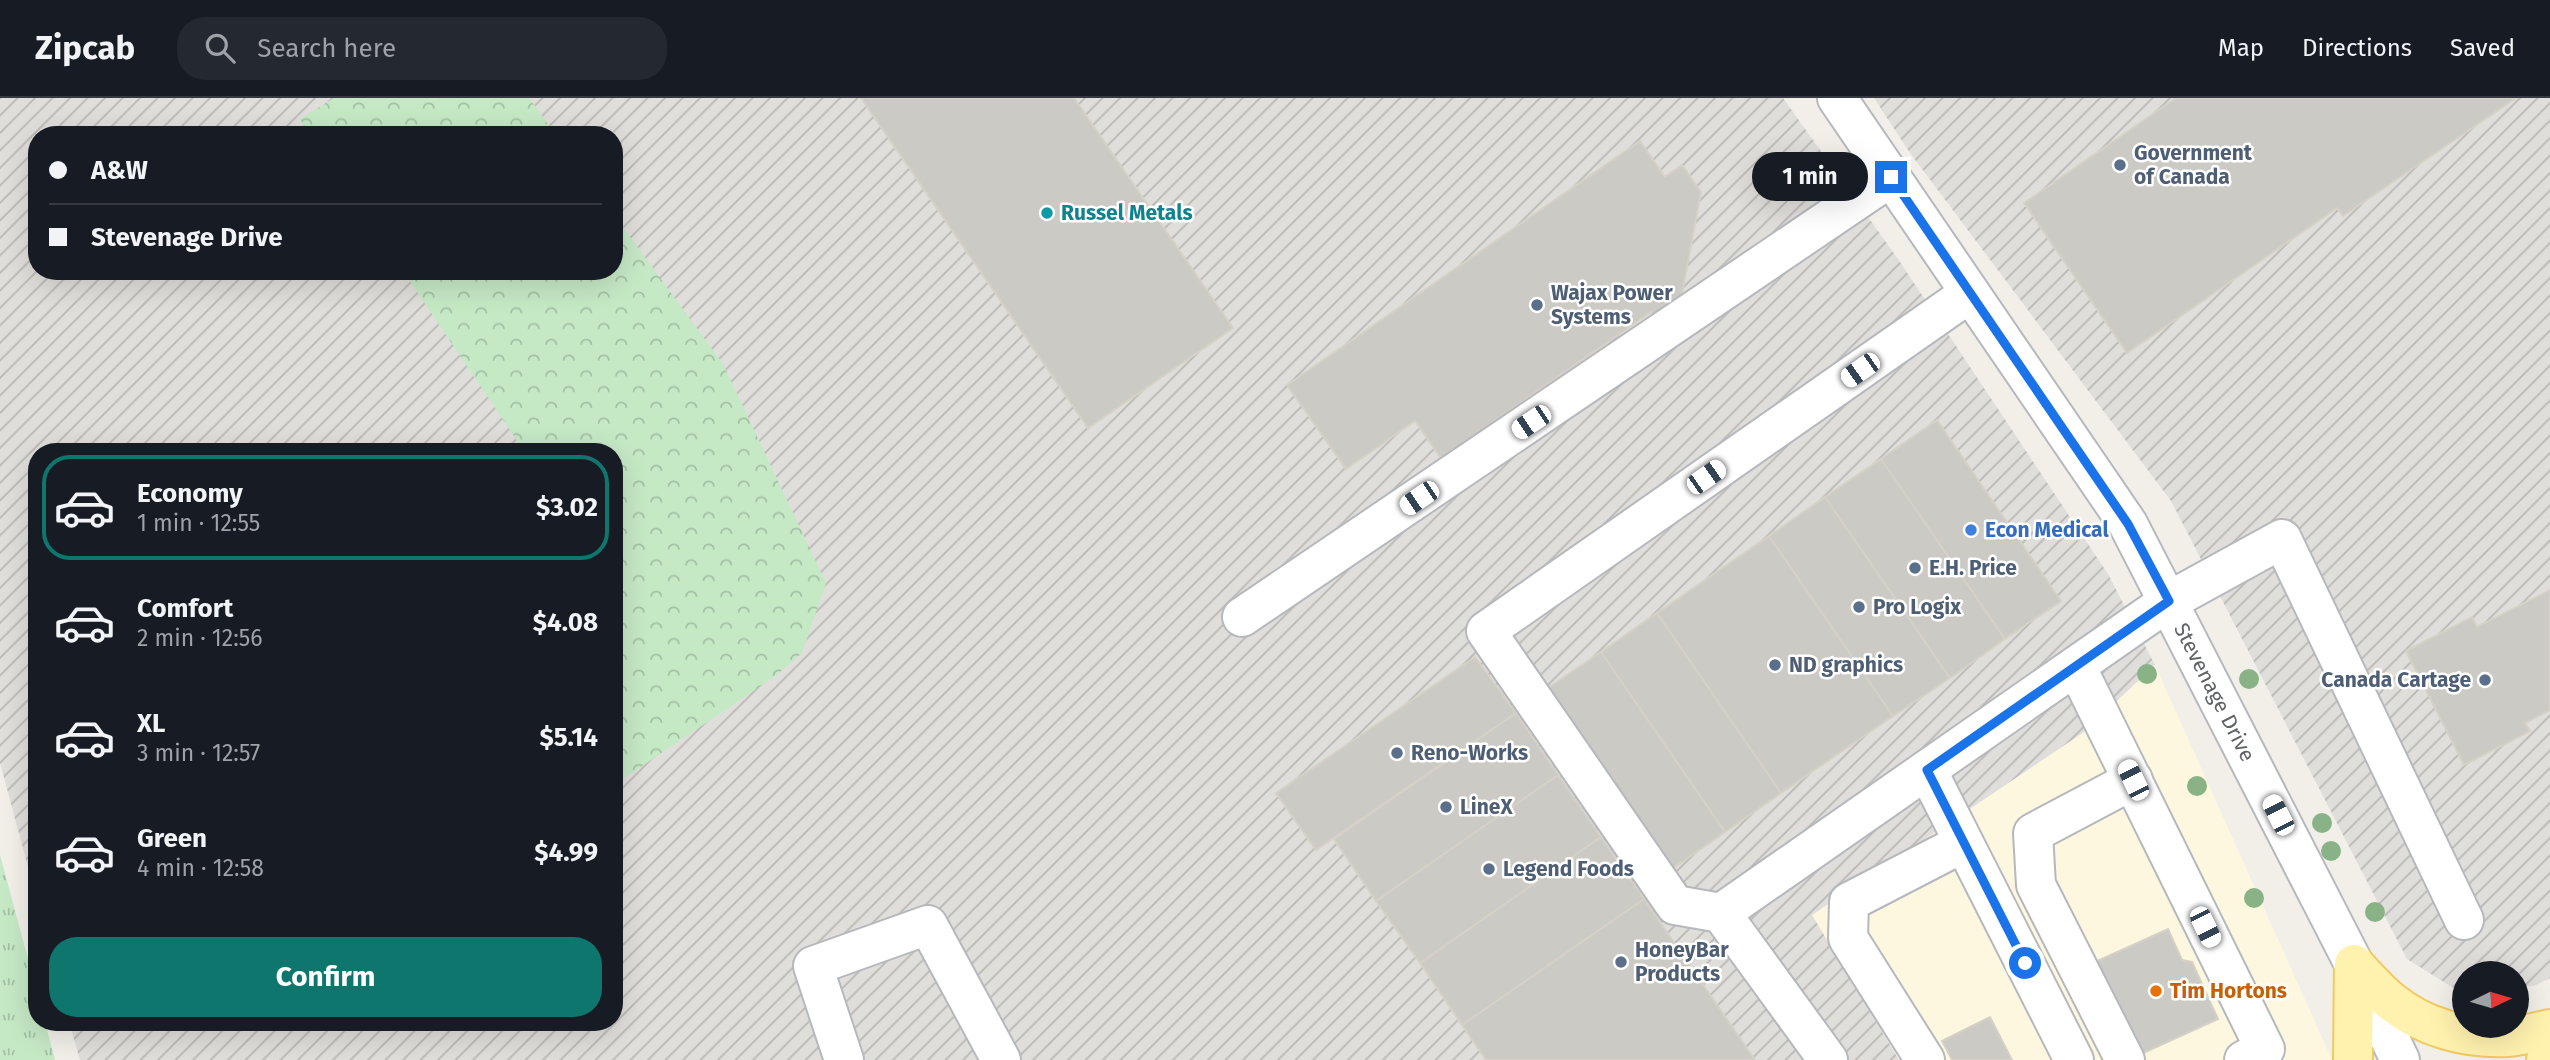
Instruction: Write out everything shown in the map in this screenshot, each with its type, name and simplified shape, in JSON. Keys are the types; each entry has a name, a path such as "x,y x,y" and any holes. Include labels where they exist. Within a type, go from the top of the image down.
{"main road":[{"path":"2354,964 2389,1000 2406,1013 2455,1033 2508,1037 2550,1030"},
{"path":"2353,1060 2354,964"}],"street":[{"name":"Stevenage Drive","path":"1837,98 2128,524 2354,964 2400,1060"},
{"path":"1242,617 1891,177"},
{"path":"1828,1060 1721,913 1675,905 1486,631 1970,293"},
{"path":"1721,913 2169,601 2283,539 2464,920"},
{"path":"2076,666 2265,1049 2244,1060"},
{"path":"1927,770 2074,1060"},
{"path":"2125,1060 2036,885 2033,833 2133,780"},
{"path":"1925,1060 1848,938 1849,902 1963,843"},
{"path":"844,1060 813,966 928,925 1001,1060"}],"shaded area":[{"path":"0,98 1783,98 1898,259 2108,574 2155,665 2084,732 1812,915 1899,1060 80,1060 72,1031 623,1031 623,443 28,443 28,867 0,763"},
{"path":"1874,98 2550,98 2550,978 2529,986 2529,961 2452,961 2452,987 2407,959 2171,501 1910,153"},
{"path":"2155,665 2332,1060 1899,1060 1812,915 2084,732"}],"green space":[{"path":"334,98 529,98 549,126 305,126 300,119"},
{"path":"623,227 723,364 826,583 802,653 774,677 623,779 623,443 519,443 409,280 623,280"},
{"path":"0,855 28,959 28,1031 47,1031 55,1060 0,1060"}],"building":[{"name":"Russel Metals","path":"861,98 1074,98 1233,328 1088,428"},
{"path":"2176,98 2516,98 2343,216 2337,208 2127,353 2024,203"},
{"name":"Wajax Power Systems","path":"1640,141 1665,177 1682,165 1701,192 1681,299 1655,317 1651,312 1441,458 1415,421 1346,469 1287,385"},
{"name":"Econ Medical","path":"1937,420 2061,601 2005,639 1881,459"},
{"name":"E.H. Price","path":"1881,459 2005,639 1950,678 1825,497"},
{"name":"Pro Logix","path":"1825,497 1950,678 1893,716 1769,536"},
{"name":"ND graphics","path":"1769,536 1893,716 1781,793 1657,613"},
{"name":"Canada Cartage","path":"2550,590 2550,710 2525,723 2530,731 2464,765 2406,651 2472,617 2477,627"},
{"path":"1657,613 1781,793 1725,832 1601,652"},
{"path":"1601,652 1725,832 1669,871 1545,690"},
{"name":"Reno-Works","path":"1475,657 1516,713 1316,850 1276,793"},
{"name":"LineX","path":"1516,713 1558,775 1376,901 1334,839"},
{"name":"Legend Foods","path":"1558,775 1601,837 1420,963 1376,901"},
{"path":"1601,837 1644,899 1462,1025 1420,963"},
{"name":"HoneyBar Products","path":"1644,899 1755,1060 1486,1060 1462,1025"},
{"name":"Tim Hortons","path":"2168,929 2182,960 2192,962 2218,1019 2137,1056 2095,962"},
{"path":"1990,1017 2012,1060 1952,1060 1942,1041"}],"place":[{"name":"Government of Canada","path":"2120,165"},
{"name":"Russel Metals","path":"1047,213"},
{"name":"Wajax Power Systems","path":"1537,305"},
{"name":"Econ Medical","path":"1971,530"},
{"name":"E.H. Price","path":"1915,568"},
{"name":"Pro Logix","path":"1859,607"},
{"name":"ND graphics","path":"1775,665"},
{"name":"Canada Cartage","path":"2485,680"},
{"name":"Reno-Works","path":"1397,753"},
{"name":"LineX","path":"1446,807"},
{"name":"Legend Foods","path":"1489,869"},
{"name":"HoneyBar Products","path":"1621,962"},
{"name":"Tim Hortons","path":"2156,991"}],"route":[{"path":"1891,177 2128,524 2169,601 1927,770 2025,963"}]}
